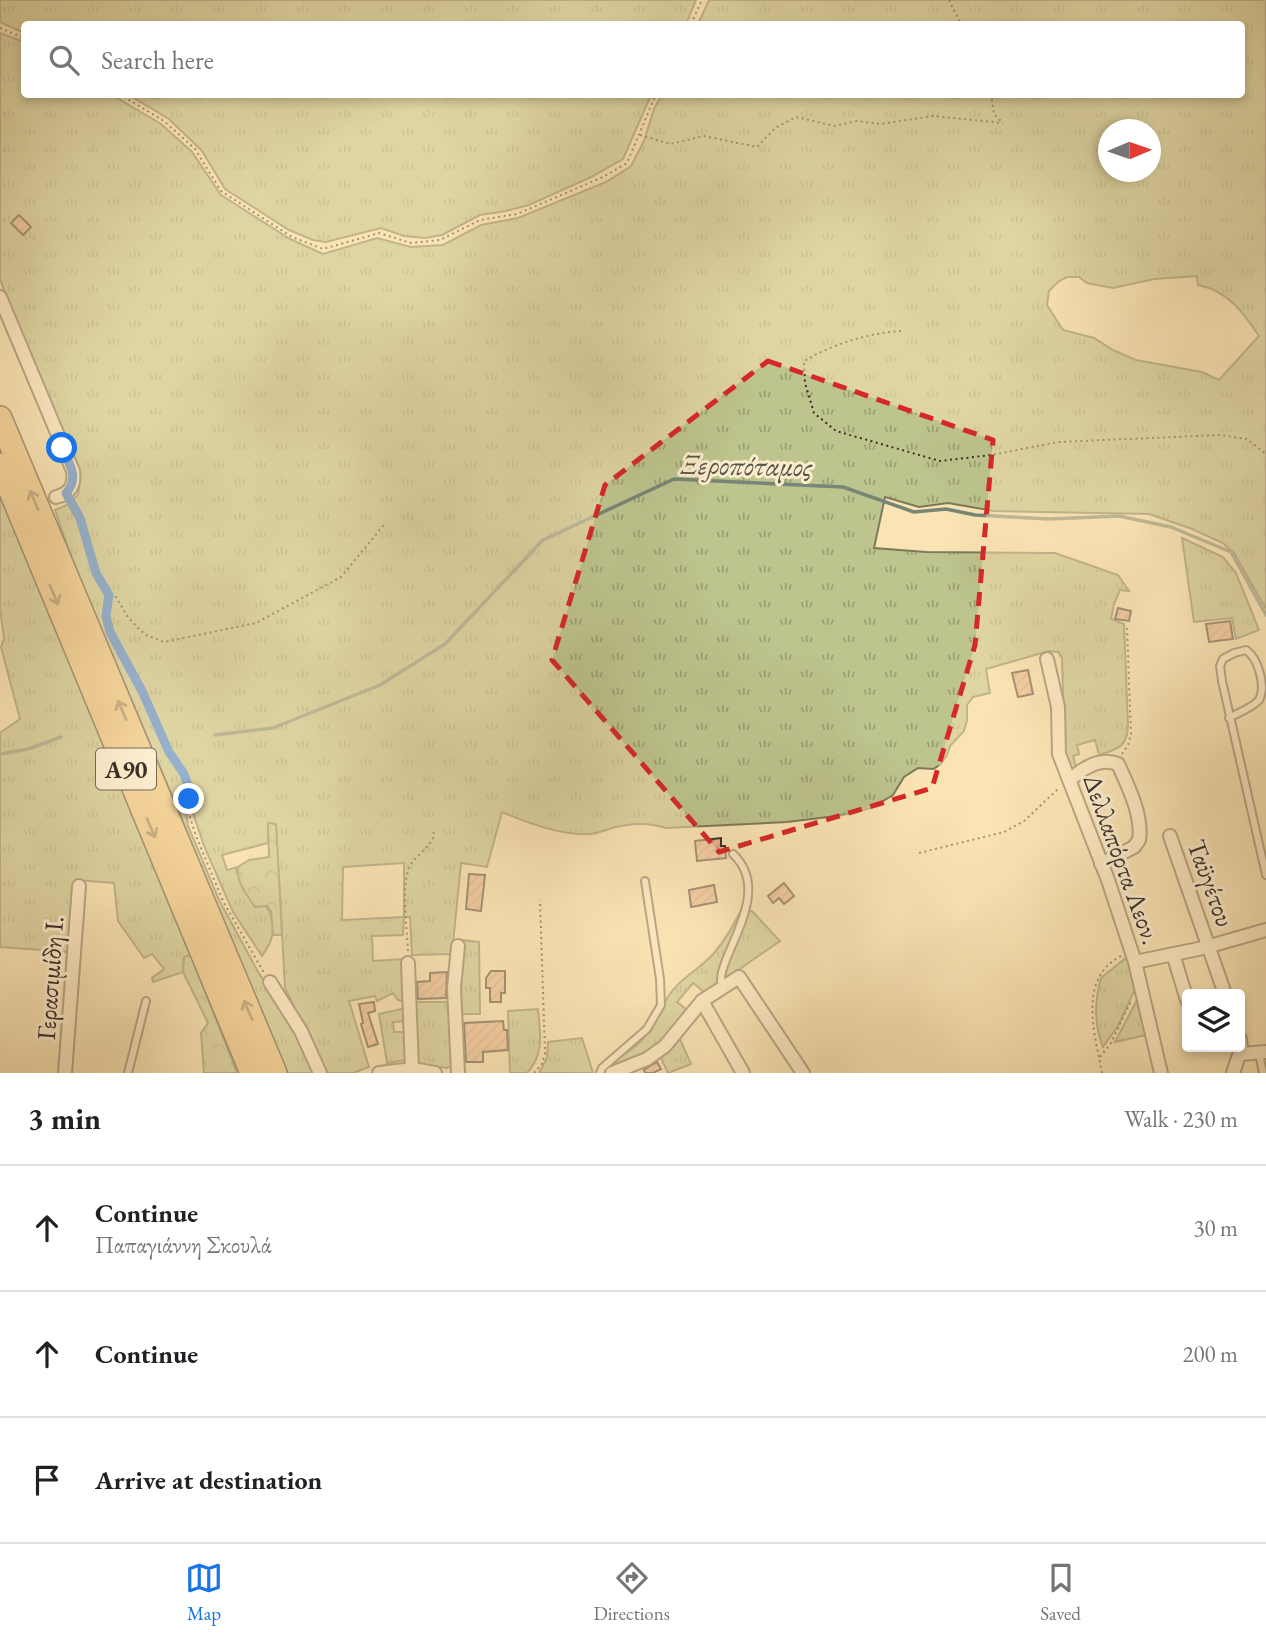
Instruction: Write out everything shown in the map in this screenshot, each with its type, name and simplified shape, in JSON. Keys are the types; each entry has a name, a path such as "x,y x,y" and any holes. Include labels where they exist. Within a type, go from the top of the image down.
{"highway":[{"name":"Α90","path":"0,418 275,1073"},
{"name":"Α90","path":"0,464 252,1073"}],"street":[{"path":"0,297 73,471 73,483 61,495"},
{"name":"Δελλαπόρτα Λεον.","path":"1047,659 1058,707 1059,754 1133,956 1161,1073"},
{"path":"1070,780 1092,765 1108,761 1116,762 1127,784 1140,834 1134,847 1101,864"},
{"name":"Ταϋγέτου","path":"1170,835 1209,946"},
{"name":"Γερασιμίδη Ι.","path":"65,1073 79,886"},
{"name":"Ταϋγέτου","path":"1133,956 1173,954 1266,930"},
{"path":"458,946 454,977 458,1073"},
{"path":"1209,946 1223,989"},
{"path":"1173,954 1184,989"},
{"path":"408,962 412,1069"},
{"path":"612,1073 647,1059 665,1046 702,1001 739,977 803,1073"},
{"path":"270,982 301,1031 320,1073"},
{"path":"702,1001 743,1073"},
{"path":"1233,1073 1240,1054 1263,1053"},
{"path":"380,1073 412,1069 435,1073"}],"lane":[{"path":"1229,718 1258,702 1264,693 1265,683 1260,667 1246,650 1227,656 1220,666 1229,718 1266,875"},
{"path":"722,987 722,972 750,892 745,870 733,853"},
{"path":"600,1073 602,1068 647,1029 661,1005 660,979 645,881"},
{"path":"128,1073 146,1001"},
{"path":"1263,1053 1263,1073"}],"path":[{"path":"692,21 702,0"},
{"path":"949,0 960,21"},
{"path":"0,29 21,37"},
{"path":"126,98 164,121 195,149 221,191 292,237 324,249 379,233 411,243 440,240 480,220 517,214 603,177 627,163 654,98"},
{"path":"639,135 670,144 704,136 757,147 775,128 796,117 834,126 857,121 880,124 933,116 1003,123 994,114 992,98"},
{"path":"901,331 879,332 821,350 804,361 805,383 814,413 836,431 940,461 991,455 1058,442 1220,435 1247,439 1266,454"},
{"path":"61,495 80,518 96,573 109,595 106,616 110,632 142,691 169,752 187,780 190,821 219,890 270,982"},
{"path":"109,595 116,597 124,612 139,629 164,642 256,623 341,577 384,525"},
{"path":"1116,762 1128,745 1131,734 1127,628"},
{"path":"919,853 1004,832 1024,821 1070,780"},
{"path":"408,962 408,870 414,858 433,841 433,829"},
{"path":"534,1073 542,1064 545,1053 540,900"},
{"path":"1102,1073 1091,1016 1093,993 1099,977 1110,962 1133,956"},
{"path":"1099,1058 1111,1043 1135,995 1142,992"}],"highlighted area":[{"path":"768,361 993,440 975,645 932,788 719,852 552,660 605,485"}],"green space":[{"path":"0,0 696,0 687,21 21,21 21,32 0,22"},
{"path":"709,0 1266,0 1266,609 1234,553 1223,543 1149,514 994,511 948,503 919,507 885,497 874,548 926,552 1055,553 1118,575 1129,591 1120,590 1111,619 1124,624 1128,726 1123,743 1116,749 1099,755 1095,740 1077,745 1079,754 1073,756 1076,767 1070,770 1065,758 1062,658 1058,652 1049,651 986,669 990,693 973,697 967,705 964,731 950,746 940,765 933,769 918,768 904,777 893,795 871,808 844,815 787,822 666,828 632,824 591,834 557,831 502,812 487,867 461,863 452,954 412,955 410,917 404,917 403,935 372,936 373,961 404,959 406,1002 398,1000 393,993 377,1001 375,996 349,1001 369,1067 353,1073 327,1073 285,988 276,825 268,823 268,843 222,855 227,870 238,867 236,872 262,900 272,920 270,943 262,956 233,912 204,846 192,810 186,811 188,826 219,900 257,970 291,1023 315,1073 281,1073 180,814 77,573 55,510 67,505 78,495 80,479 68,444 28,355 0,279 0,33 21,41 21,98 117,98 161,124 192,152 221,195 290,239 323,254 377,238 411,247 443,245 481,225 518,218 606,182 631,166 660,98 1245,98 1245,21 699,21","holes":["1197,276 1198,285 1226,297 1241,311 1259,336 1219,380 1202,372 1136,360 1094,338 1063,330 1047,305 1049,291 1067,277 1079,277 1087,283 1113,288 1154,279","404,863 404,917 342,920 343,867"]},
{"path":"134,98 650,98 623,159 591,177 529,205 480,215 442,235 425,238 404,236 381,228 326,242 313,240 289,230 225,189 202,151 169,119"},
{"path":"0,486 191,955 184,957 183,972 153,982 152,978 164,969 152,954 144,958 118,921 114,883 75,880 68,952 0,947 0,733 20,719 1,647 4,638 0,608"},
{"path":"1182,538 1223,557 1236,573 1259,630 1236,639 1232,618 1194,622"},
{"path":"268,823 276,824 282,935 273,935 271,911 267,906 255,907 243,888 238,873 238,867 249,860 269,857"},
{"path":"752,911 780,941 705,993 693,983 677,1002 687,1010 666,1038 655,1047 606,1072 603,1071 643,1038 674,989 716,950 740,912"},
{"path":"462,940 479,942 480,1014 459,1014"},
{"path":"191,955 237,1073 204,1073 201,1033 208,1023 183,972 184,957"},
{"path":"1127,957 1136,987 1118,1026 1103,1047 1096,1013 1101,978"},
{"path":"1138,998 1146,1035 1115,1042"},
{"path":"412,1002 451,1002 452,1065 447,1068 418,1064"},
{"path":"406,1008 407,1021 393,1022 394,1032 408,1032 406,1060 387,1063 379,1014"},
{"path":"538,1009 540,1043 537,1058 527,1073 510,1073 508,1011"},
{"path":"679,1037 691,1064 668,1073 660,1056"},
{"path":"582,1038 593,1073 539,1073 547,1058 548,1042"}],"building":[{"path":"19,215 31,227 23,235 11,223"},
{"path":"1118,608 1131,611 1129,621 1115,619"},
{"path":"1230,621 1233,639 1209,642 1206,624"},
{"path":"1028,670 1033,694 1018,697 1012,673"},
{"path":"721,838 726,858 697,861 695,841"},
{"path":"469,874 485,875 481,911 466,909"},
{"path":"784,883 794,896 784,904 779,898 773,903 768,896"},
{"path":"714,885 717,902 691,907 689,890"},
{"path":"491,971 505,971 505,993 501,993 501,1002 490,1002 490,988 486,988 486,978"},
{"path":"447,972 446,998 418,999 417,982 430,981 430,973"},
{"path":"374,1002 375,1011 368,1013 378,1044 368,1047 361,1024 359,1004"},
{"path":"503,1021 504,1030 507,1030 508,1050 483,1052 483,1062 466,1062 464,1023"},
{"path":"657,1062 661,1069 645,1073 644,1070"}],"waterway":[{"name":"Ξεροπόταμος","path":"215,735 273,728 380,685 445,644 543,540 674,479 843,487 914,512 946,509 975,515 1049,519 1119,516 1171,527 1231,552 1266,615"},
{"name":"Ξεροπόταμος","path":"0,754 28,749 61,737"}],"route":[{"path":"62,448 73,474 73,483 66,493 80,518 96,573 109,595 106,621 142,691 169,752 187,780 189,799"}]}
